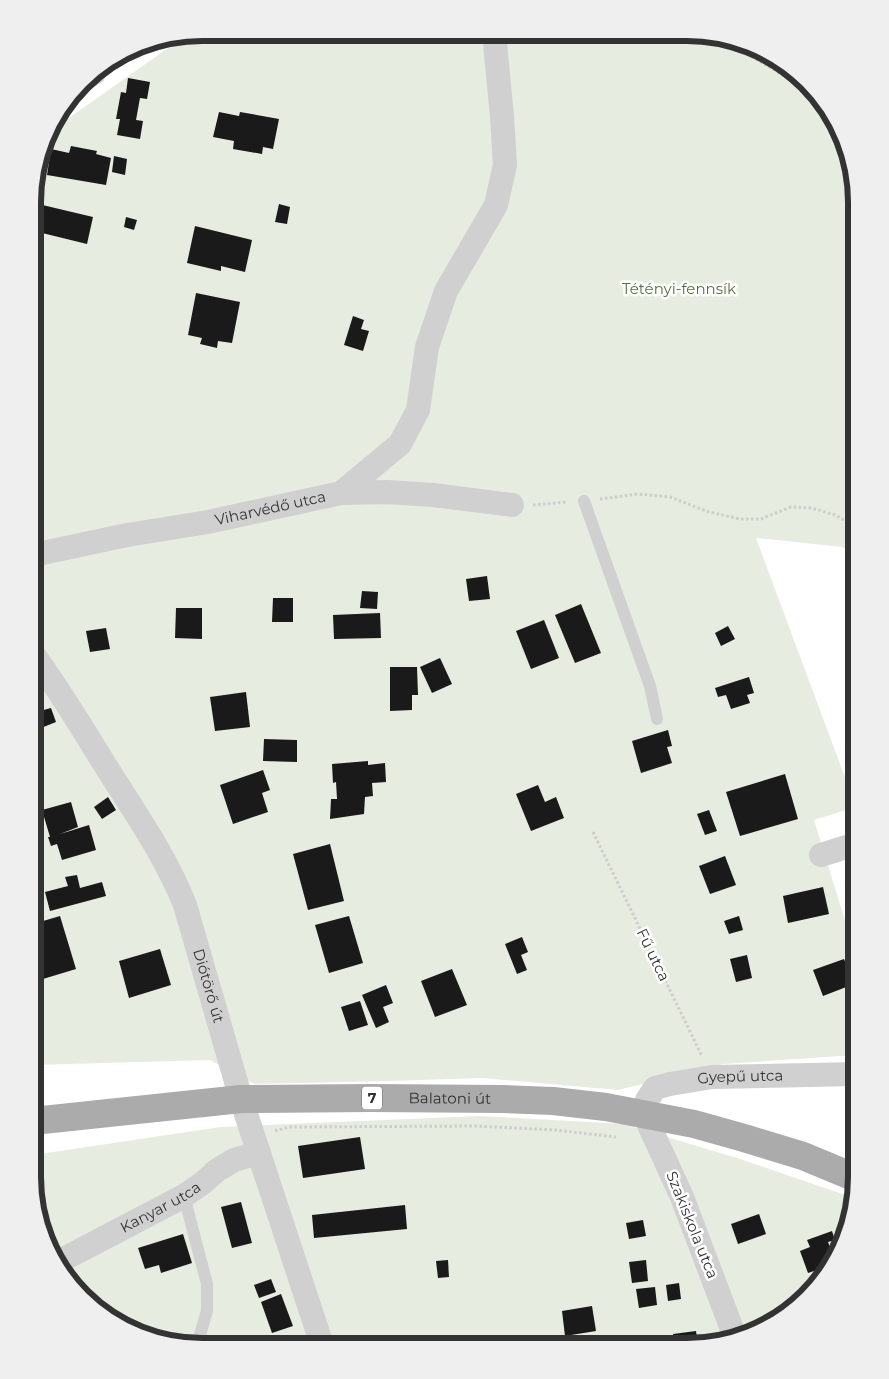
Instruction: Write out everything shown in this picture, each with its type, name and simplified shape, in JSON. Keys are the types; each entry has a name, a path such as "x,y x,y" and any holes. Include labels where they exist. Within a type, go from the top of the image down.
{"main road":[{"name":"Balatoni út","path":"41,1121 241,1099 503,1099 571,1103 606,1107 694,1124 802,1156 847,1174"}],"street":[{"path":"341,493 400,444 418,410 427,347 446,291 496,205 505,165 495,41"},
{"name":"Viharvédő utca","path":"41,552 127,535 208,522 341,493 387,492 433,495 512,505"},
{"name":"Diótörő út","path":"41,666 131,805 178,886 241,1099 319,1338"},
{"path":"821,855 847,847"},
{"name":"Gyepű utca","path":"644,1114 646,1100 655,1088 670,1084 712,1077 847,1074"},
{"name":"Szakiskola utca","path":"644,1114 682,1197 733,1330"},
{"name":"Kanyar utca","path":"64,1258 184,1196 216,1171 256,1145"}],"lane":[{"path":"584,501 650,686 657,719"},
{"path":"184,1196 207,1284 207,1311 199,1338"}],"path":[{"path":"748,54 786,77 802,89"},
{"path":"512,505 584,501 638,494 670,497 709,512 740,519 762,520 791,507 812,508 835,515 848,522"},
{"name":"Fű utca","path":"594,832 712,1077"},
{"path":"256,1145 289,1127 476,1126 555,1130 657,1142"}],"green space":[{"name":"Tétényi-fennsík","path":"686,41 728,47 748,54 767,63 801,88 826,122 839,151 845,171 848,203 848,552 843,547 756,538 847,784 847,810 814,820 847,928 847,1056 723,1064 618,1090 483,1078 254,1084 210,1060 41,1065 41,203 47,161 63,122 174,44 192,42"},
{"path":"480,1116 623,1124 737,1158 846,1195 845,1208 839,1228 826,1257 801,1291 767,1316 748,1325 718,1335 686,1338 203,1338 161,1332 122,1316 88,1291 75,1275 63,1257 54,1238 44,1208 41,1154 221,1127"}],"building":[{"path":"128,78 150,82 147,99 140,98 136,120 143,121 140,139 117,135 120,119 116,119 121,92 126,93"},
{"path":"219,112 239,116 240,112 279,119 273,149 263,147 262,154 233,149 234,141 213,137"},
{"path":"71,146 97,151 96,154 111,158 106,185 47,175 51,149 69,153"},
{"path":"114,156 127,159 125,175 112,172"},
{"path":"279,204 290,207 287,224 275,222"},
{"path":"41,205 93,217 87,244 41,233"},
{"path":"126,217 137,220 134,230 124,227"},
{"path":"195,226 252,240 245,272 221,266 221,271 187,263"},
{"path":"196,293 240,302 232,343 218,341 217,348 200,344 202,338 188,335"},
{"path":"353,316 364,320 361,329 369,331 363,351 344,345"},
{"path":"487,576 490,599 469,601 466,579"},
{"path":"362,591 378,592 377,609 360,608"},
{"path":"273,598 293,598 293,622 272,622"},
{"path":"581,604 601,653 575,663 555,615"},
{"path":"176,608 202,608 202,639 175,638"},
{"path":"380,613 381,638 334,639 333,615"},
{"path":"544,620 559,658 531,669 516,631"},
{"path":"728,626 735,639 721,646 715,633"},
{"path":"106,628 110,649 90,652 86,631"},
{"path":"440,658 452,684 432,693 420,667"},
{"path":"390,667 417,667 418,695 412,695 412,710 390,711"},
{"path":"749,677 754,693 747,695 750,703 731,709 726,695 718,697 715,688"},
{"path":"246,692 250,727 215,731 210,697"},
{"path":"51,708 56,722 41,728 41,711"},
{"path":"668,730 672,746 667,747 672,763 641,773 632,741"},
{"path":"264,739 297,740 297,762 263,761"},
{"path":"368,761 368,765 385,763 386,782 372,783 373,796 365,797 364,814 330,819 331,799 337,799 336,782 333,783 332,764"},
{"path":"263,770 270,790 262,793 268,812 233,824 220,785"},
{"path":"785,774 798,819 740,836 726,792"},
{"path":"538,785 545,802 556,797 564,818 531,831 516,794"},
{"path":"108,797 116,810 102,819 94,807"},
{"path":"71,802 78,827 60,834 89,825 96,850 62,860 57,844 51,846 42,810"},
{"path":"709,810 717,831 705,835 697,814"},
{"path":"330,844 344,901 308,910 293,854"},
{"path":"725,856 736,885 710,894 699,866"},
{"path":"77,875 80,888 102,882 106,896 50,911 45,892 68,886 65,877"},
{"path":"823,887 829,914 788,923 783,896"},
{"path":"60,916 76,969 41,980 41,922"},
{"path":"349,916 363,963 329,973 315,925"},
{"path":"739,916 743,930 729,934 724,921"},
{"path":"522,937 528,952 521,955 527,970 517,974 505,944"},
{"path":"160,949 171,985 129,998 119,961"},
{"path":"747,955 752,978 736,982 730,959"},
{"path":"844,959 847,967 847,987 823,996 813,970"},
{"path":"452,969 467,1005 435,1017 421,981"},
{"path":"386,985 393,1003 383,1007 389,1022 376,1028 362,995"},
{"path":"360,1001 368,1025 349,1031 341,1007"},
{"path":"360,1137 365,1169 303,1178 298,1146"},
{"path":"241,1202 252,1243 232,1248 221,1207"},
{"path":"405,1205 407,1229 314,1238 312,1215"},
{"path":"759,1214 766,1234 738,1244 731,1224"},
{"path":"643,1220 646,1236 629,1239 626,1223"},
{"path":"832,1231 835,1239 828,1242 830,1248 817,1270 808,1273 800,1251 810,1247 807,1240"},
{"path":"183,1234 192,1263 161,1273 159,1265 145,1269 138,1248"},
{"path":"448,1260 449,1277 438,1278 436,1261"},
{"path":"646,1260 648,1281 632,1283 629,1262"},
{"path":"271,1279 276,1292 259,1298 254,1285"},
{"path":"679,1283 681,1299 668,1301 666,1285"},
{"path":"655,1287 657,1305 639,1308 636,1289"},
{"path":"281,1294 293,1326 272,1333 261,1302"},
{"path":"592,1306 596,1331 565,1336 562,1311"},
{"path":"696,1331 697,1337 674,1338 673,1334"}]}
